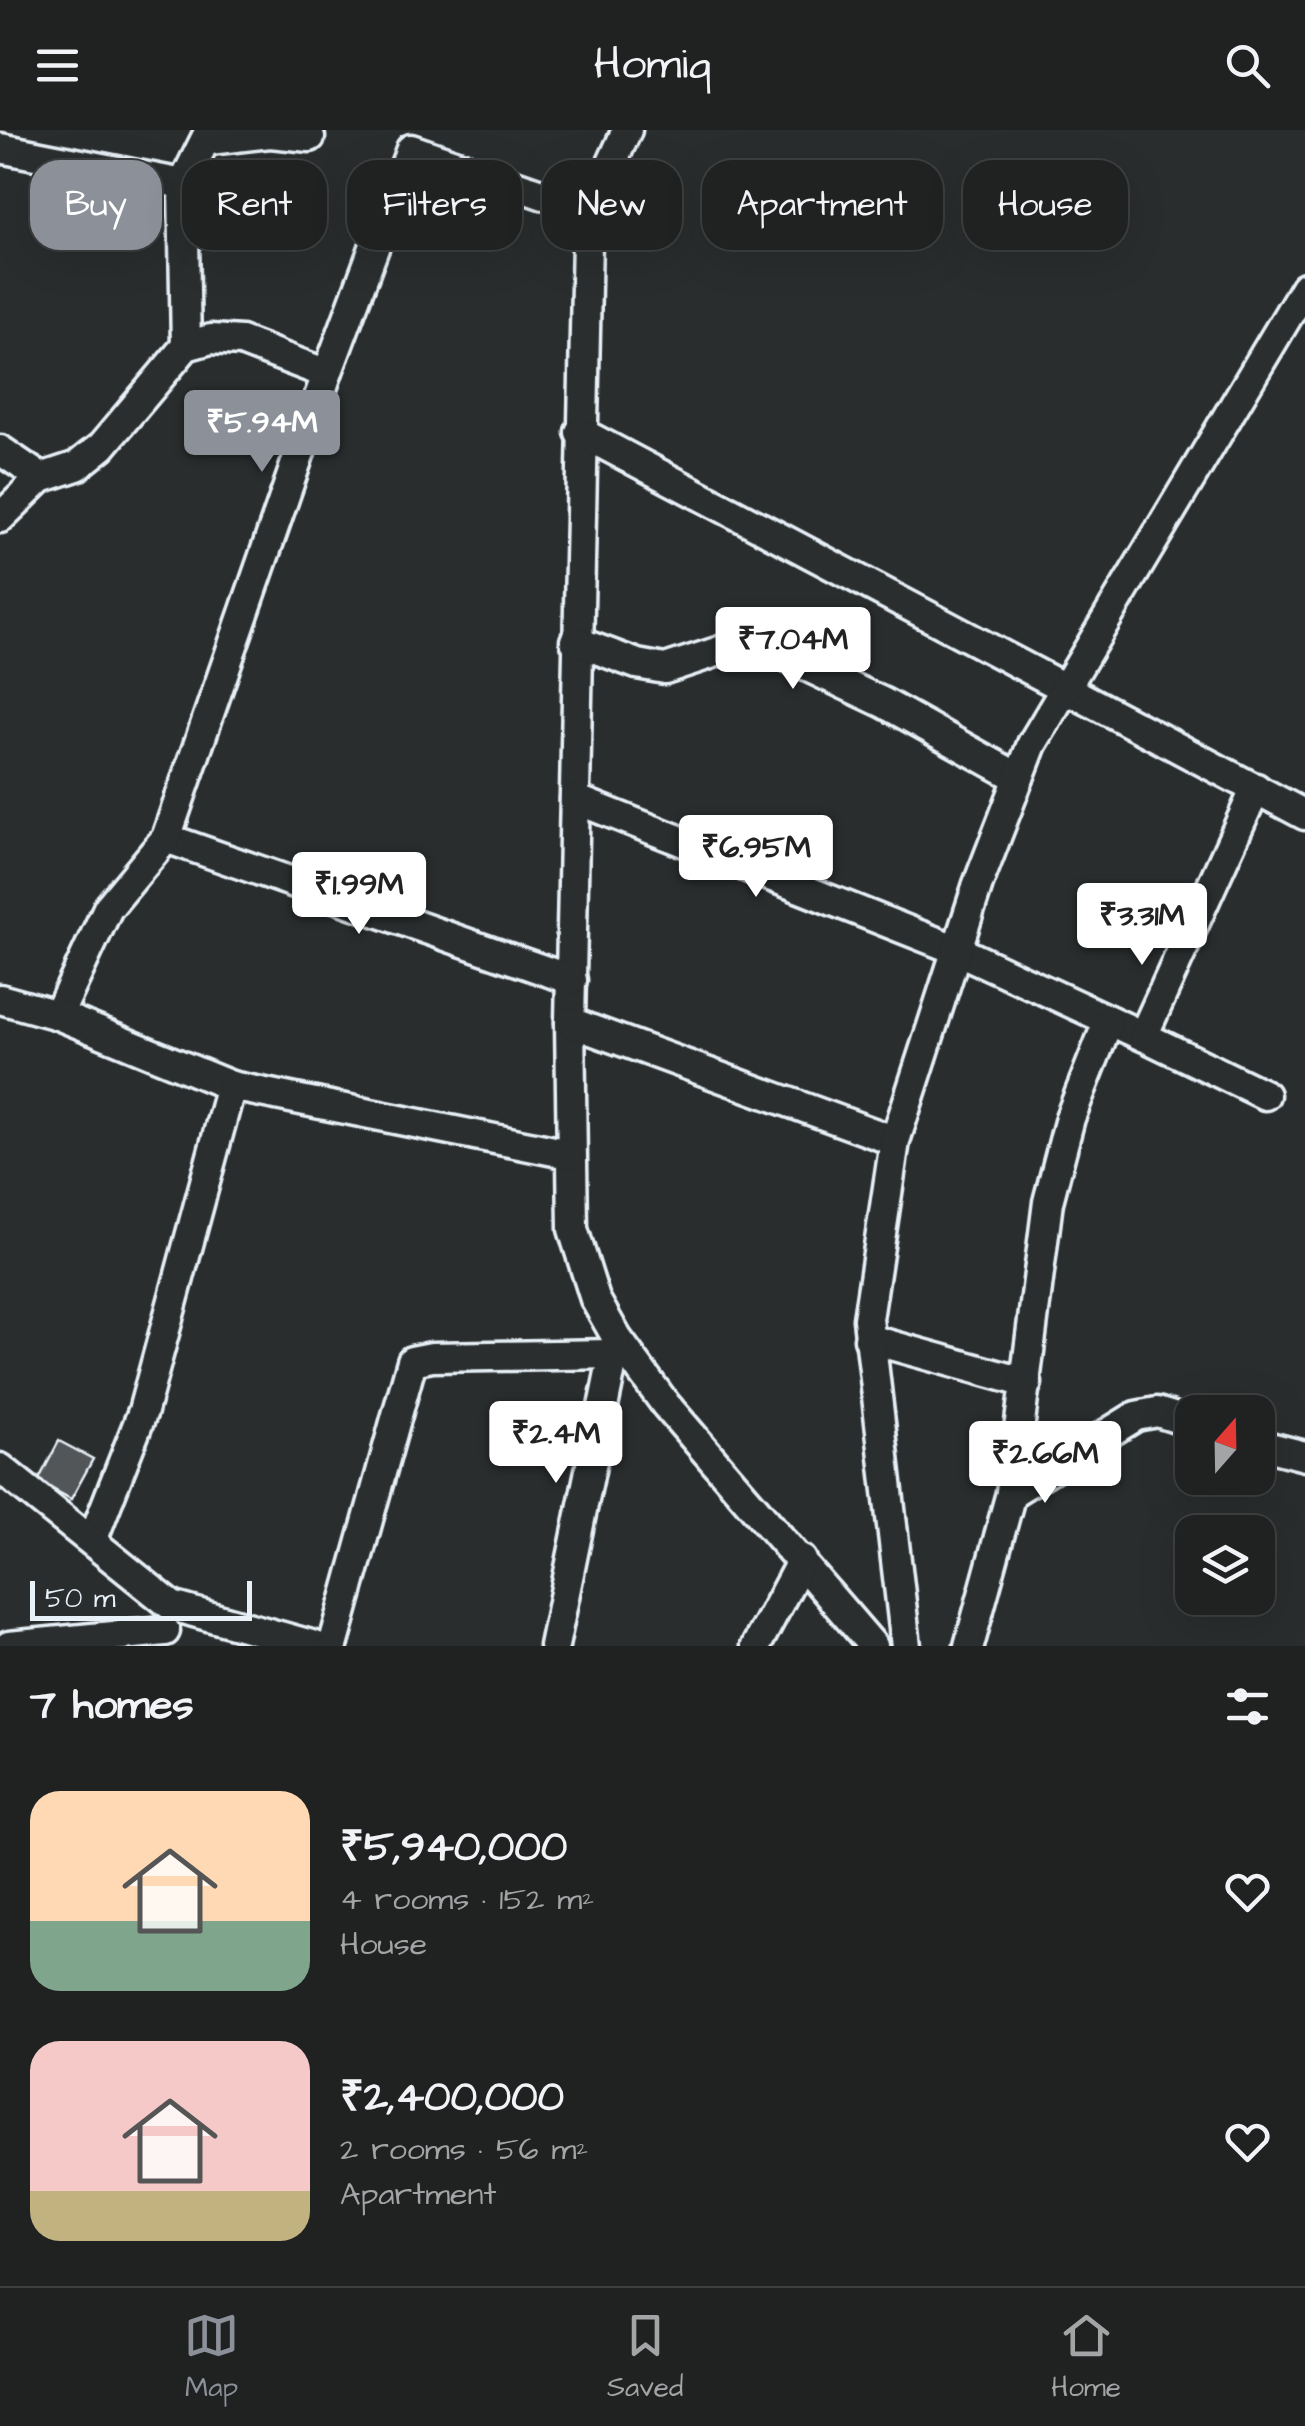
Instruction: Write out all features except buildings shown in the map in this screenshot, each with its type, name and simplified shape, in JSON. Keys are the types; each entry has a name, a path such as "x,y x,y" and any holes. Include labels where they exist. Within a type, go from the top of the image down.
{"street":[{"path":"613,160 627,130"},
{"path":"196,160 210,135 270,133 310,138"},
{"path":"58,1015 108,908 166,838 413,139 542,191"},
{"path":"0,148 182,184"},
{"path":"184,250 186,346"},
{"path":"588,250 575,640 569,1154 573,1228 594,1299 616,1346 873,1646"},
{"path":"906,1646 868,1318 895,1141 957,950 1032,744 1305,287"},
{"path":"0,518 40,478 77,466 102,446 186,346 211,340 241,341 328,374"},
{"path":"580,432 1066,685 1305,815"},
{"path":"0,450 40,478"},
{"path":"575,640 637,664 665,669 738,645 772,650 884,703 1019,778"},
{"path":"1142,1036 1256,788"},
{"path":"575,799 957,950 1264,1095"},
{"path":"166,838 572,980"},
{"path":"0,999 58,1015 231,1086 569,1154"},
{"path":"570,1022 895,1141"},
{"path":"969,1646 1010,1494 1048,1202 1070,1118 1108,1022"},
{"path":"92,1541 143,1410 231,1086"},
{"path":"869,1340 1027,1383"},
{"path":"332,1646 412,1361 432,1356 616,1346"},
{"path":"554,1646 616,1346"},
{"path":"1010,1494 1136,1416 1157,1412 1175,1418"},
{"path":"1275,1448 1305,1456"},
{"path":"0,1468 92,1541 166,1628"},
{"path":"756,1646 802,1560"},
{"path":"9,1646 166,1628 314,1646"}]}
